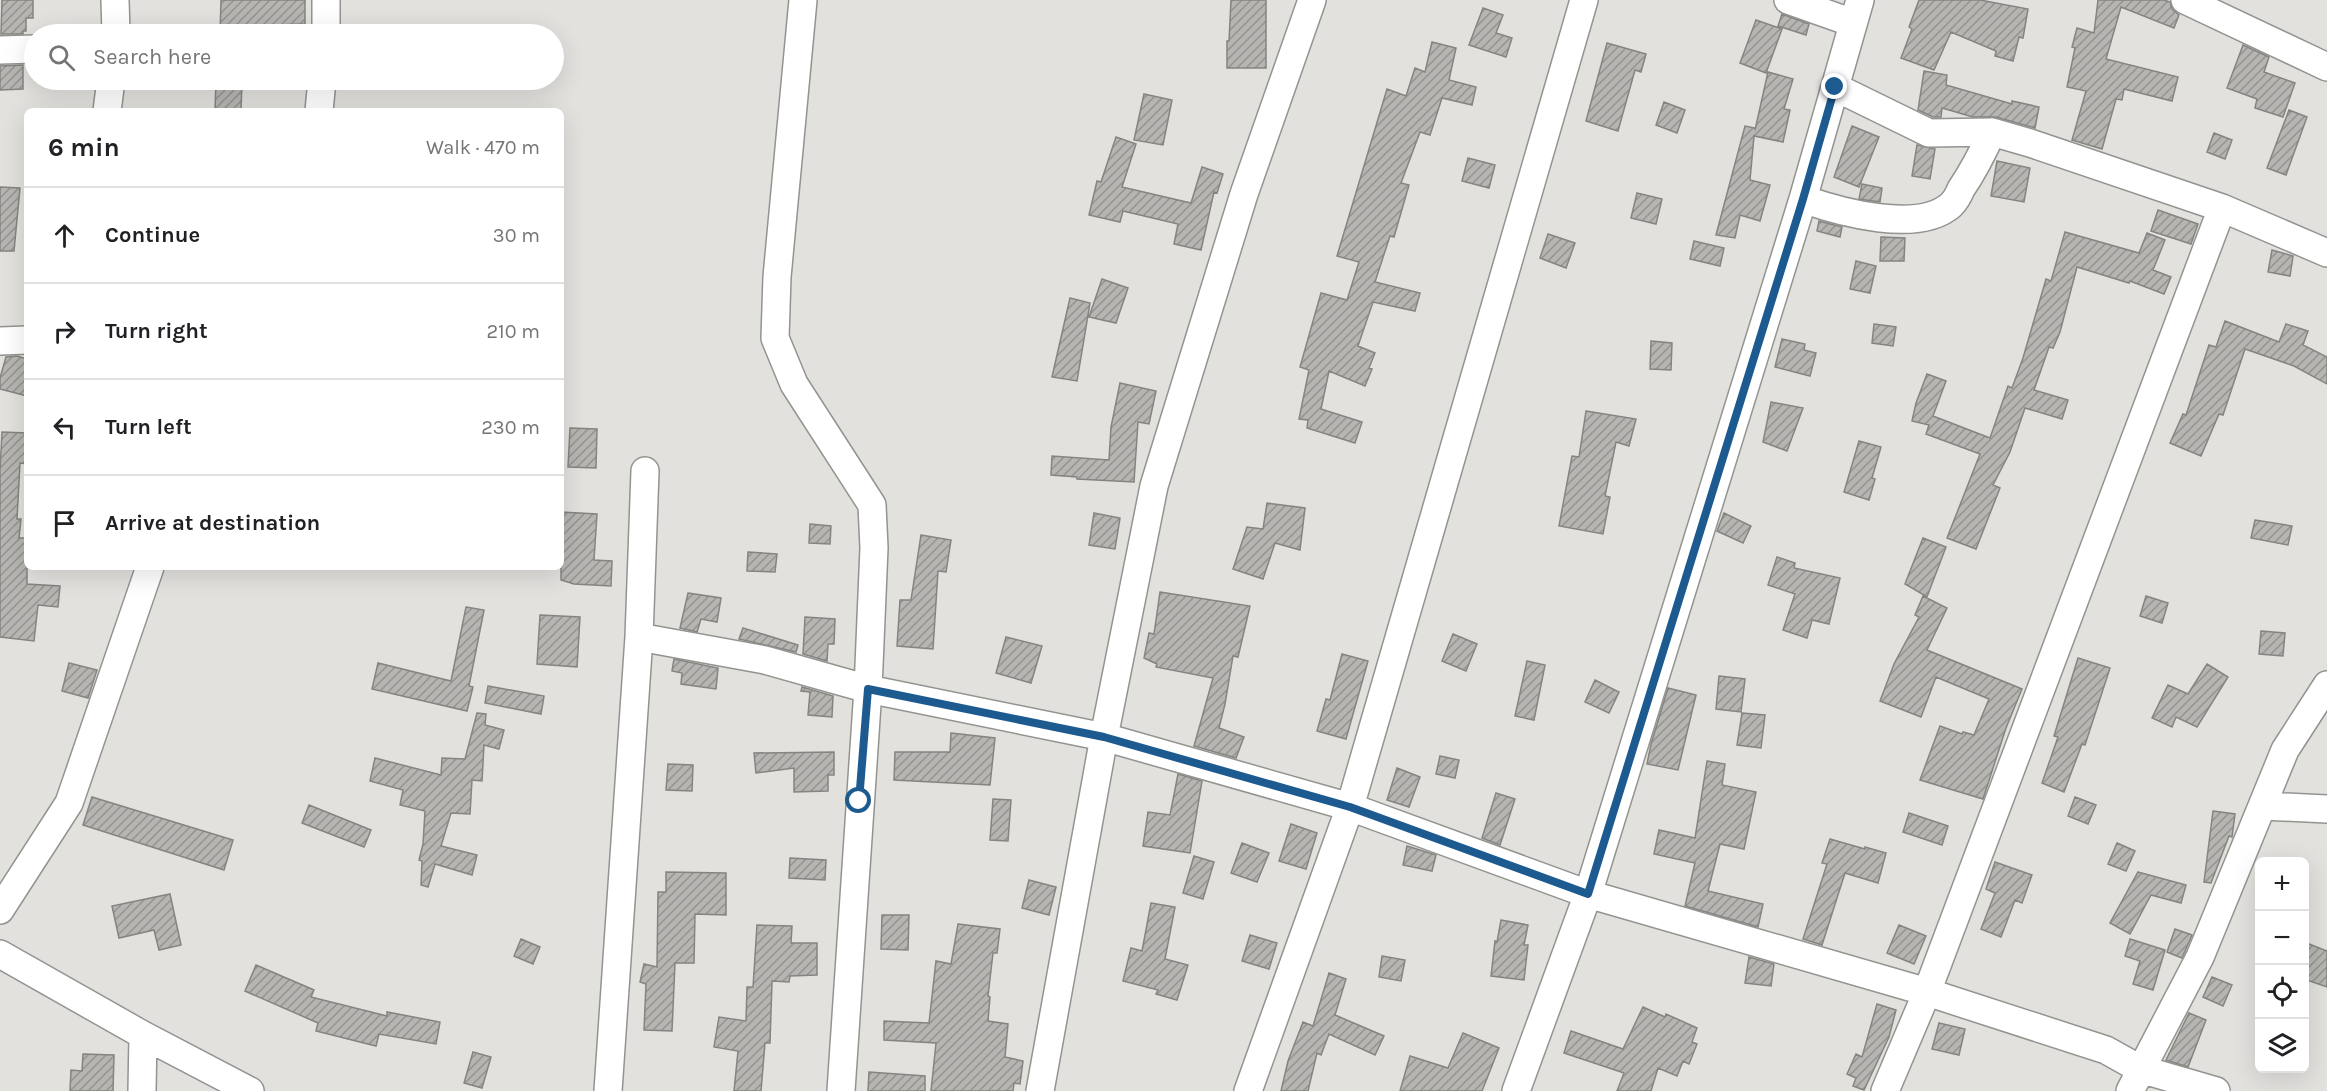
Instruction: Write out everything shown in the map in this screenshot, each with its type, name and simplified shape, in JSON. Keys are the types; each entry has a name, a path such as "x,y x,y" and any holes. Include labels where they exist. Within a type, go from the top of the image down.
{"street":[{"path":"115,0 116,24"},
{"path":"326,0 326,24"},
{"path":"803,0 777,277 775,338 794,384 873,505 874,548 868,689 841,1091"},
{"path":"1040,1091 1104,737 1154,486 1244,194 1312,0"},
{"path":"1248,1091 1350,807 1584,0"},
{"path":"1516,1091 1588,894 1803,199 1857,11 1788,0"},
{"path":"2185,0 2327,67"},
{"path":"0,50 24,49"},
{"path":"1835,87 1929,133 1992,132 2223,208 2327,253"},
{"path":"107,108 110,90"},
{"path":"320,108 321,90"},
{"path":"1803,199 1845,213 1881,218 1925,218 1952,205 1979,162 1992,132"},
{"path":"1885,1091 1928,992 2223,208"},
{"path":"0,341 24,340"},
{"path":"608,1091 639,637 645,471"},
{"path":"0,910 69,803 149,570"},
{"path":"639,637 765,660 868,689 1104,737 1350,807 1588,894 1928,992 2106,1050 2135,1080 2216,1091"},
{"path":"2135,1080 2200,957 2285,750 2327,685"},
{"path":"2262,806 2327,809"},
{"path":"0,954 143,1035 250,1091"},
{"path":"142,1091 143,1035"}],"building":[{"path":"2,0 33,0 33,18 26,18 23,34 1,34"},
{"path":"221,0 305,0 305,24 220,24"},
{"path":"1231,0 1266,0 1266,68 1227,68"},
{"path":"1919,0 1980,0 2028,9 2023,38 2019,37 2013,61 1995,56 1996,51 1951,32 1934,70 1901,58 1912,29 1909,27"},
{"path":"2098,0 2164,0 2170,2 2172,9 2179,15 2174,28 2121,7 2106,59 2178,77 2172,101 2124,89 2122,100 2116,99 2102,149 2072,140 2086,91 2067,87 2077,28 2094,33"},
{"path":"1483,8 1503,15 1496,33 1512,38 1506,57 1469,45"},
{"path":"1782,14 1809,24 1806,35 1778,26"},
{"path":"1756,20 1782,29 1766,73 1740,63"},
{"path":"1432,42 1456,48 1449,80 1476,87 1472,105 1442,98 1430,135 1420,132 1401,183 1409,185 1394,237 1390,236 1375,282 1420,293 1415,311 1373,302 1358,346 1375,353 1365,386 1329,371 1321,409 1362,422 1355,443 1307,428 1308,420 1299,419 1309,370 1300,367 1321,293 1347,300 1359,262 1337,256 1387,89 1406,96 1415,68 1425,72"},
{"path":"1607,43 1646,54 1641,72 1635,70 1618,131 1586,121"},
{"path":"2243,45 2269,57 2264,72 2295,83 2283,117 2255,108 2257,99 2227,88"},
{"path":"23,65 23,89 0,90 0,66"},
{"path":"1924,71 1947,75 1946,85 2012,104 2012,101 2039,107 2035,128 1996,117 1973,117 1942,108 1941,117 1933,117 1918,110"},
{"path":"1768,72 1793,79 1784,109 1790,110 1783,142 1754,136 1750,180 1770,185 1760,221 1740,215 1735,238 1716,235 1745,126 1755,128 1755,130"},
{"path":"216,90 242,90 241,108 215,108"},
{"path":"1144,94 1172,100 1163,145 1134,140"},
{"path":"1664,102 1685,110 1677,133 1656,125"},
{"path":"2289,110 2307,117 2286,175 2267,168"},
{"path":"1852,126 1879,137 1859,187 1834,177"},
{"path":"2214,133 2232,140 2225,159 2207,152"},
{"path":"1116,137 1136,144 1122,187 1191,203 1202,167 1223,174 1217,193 1214,192 1201,250 1174,244 1178,224 1123,211 1120,222 1089,215 1097,181 1101,182"},
{"path":"1917,145 1935,149 1930,179 1912,176"},
{"path":"1468,158 1495,165 1489,188 1462,181"},
{"path":"1997,161 2030,168 2024,202 1991,196"},
{"path":"1862,184 1882,188 1880,202 1859,199"},
{"path":"0,187 20,188 14,251 0,251"},
{"path":"1637,193 1662,199 1656,224 1631,218"},
{"path":"2158,210 2198,224 2191,244 2151,231"},
{"path":"1819,221 1842,227 1840,237 1817,231"},
{"path":"2065,232 2139,253 2147,233 2165,240 2153,270 2171,277 2164,294 2130,281 2129,283 2077,267 2060,332 2053,348 2049,347 2034,390 2068,400 2062,419 2025,408 2010,452 1993,485 2000,488 1976,549 1947,538 1980,454 1926,434 1929,425 1912,421 1916,403 1927,374 1946,381 1933,416 1990,438 2008,386 2012,388 2023,358 2046,279 2051,281"},
{"path":"1548,234 1575,243 1566,268 1540,258"},
{"path":"1881,237 1905,238 1904,261 1880,261"},
{"path":"1694,241 1724,248 1720,266 1690,259"},
{"path":"2272,250 2293,256 2290,276 2268,272"},
{"path":"1856,261 1876,266 1870,293 1850,289"},
{"path":"1102,279 1128,288 1116,323 1089,317"},
{"path":"1070,298 1090,303 1077,381 1052,377"},
{"path":"2225,321 2279,342 2286,324 2308,331 2303,345 2327,357 2327,384 2294,366 2245,349 2223,415 2219,414 2201,456 2170,443 2183,414 2186,415 2209,345 2216,347"},
{"path":"1874,324 1896,327 1893,346 1872,343"},
{"path":"1782,339 1805,344 1804,350 1816,353 1810,376 1775,367"},
{"path":"1651,341 1672,343 1671,370 1650,369"},
{"path":"6,357 24,358 24,395 0,389 0,378"},
{"path":"1120,383 1156,391 1149,424 1138,422 1134,482 1077,479 1077,477 1051,475 1052,456 1109,460 1111,427"},
{"path":"1771,402 1803,408 1787,451 1763,442"},
{"path":"1586,411 1636,419 1629,446 1616,442 1605,496 1610,497 1603,534 1559,526 1572,456 1579,457"},
{"path":"570,428 597,429 596,468 568,467"},
{"path":"2,432 24,433 24,464 20,463 17,519 21,519 19,538 24,538 24,570 27,570 27,584 60,586 58,607 38,605 34,641 0,637"},
{"path":"1859,441 1881,447 1872,478 1875,479 1869,500 1844,492"},
{"path":"1267,503 1305,508 1300,550 1275,543 1263,579 1233,569 1247,527 1263,529"},
{"path":"564,512 597,514 594,560 612,561 611,586 574,584 561,580 561,570 564,570"},
{"path":"1094,513 1120,518 1115,549 1089,545"},
{"path":"1724,513 1751,526 1743,543 1717,531"},
{"path":"2255,520 2292,526 2288,545 2251,538"},
{"path":"810,524 831,526 830,544 809,543"},
{"path":"921,535 951,540 946,572 938,571 933,649 897,646 900,600 911,600"},
{"path":"1923,538 1946,547 1927,597 1905,584"},
{"path":"748,552 777,554 775,572 747,571"},
{"path":"1777,557 1795,563 1794,568 1840,578 1829,624 1812,620 1807,638 1783,630 1795,594 1768,585"},
{"path":"1160,592 1250,606 1238,657 1233,656 1219,728 1244,737 1236,758 1194,746 1213,678 1156,667 1157,664 1144,658 1149,633 1154,634"},
{"path":"688,593 721,598 717,622 701,619 697,632 680,628"},
{"path":"1923,596 1947,608 1927,650 2022,689 2006,728 1983,799 1920,780 1940,726 1962,734 1963,732 1974,735 1989,699 1936,677 1921,717 1880,701 1894,664 1919,617 1915,615"},
{"path":"2146,596 2168,603 2162,623 2140,616"},
{"path":"466,607 484,610 469,686 473,687 467,711 372,689 378,663 451,681"},
{"path":"540,615 580,617 577,667 537,664"},
{"path":"805,617 835,619 834,644 828,644 827,661 803,654"},
{"path":"743,628 798,645 796,652 739,639"},
{"path":"2261,631 2285,633 2283,656 2259,654"},
{"path":"1453,634 1477,644 1466,671 1442,661"},
{"path":"1006,637 1042,646 1031,683 996,673"},
{"path":"1342,654 1368,661 1346,739 1317,731 1326,699 1330,700"},
{"path":"2078,658 2110,668 2085,745 2082,744 2064,792 2042,783 2058,737 2054,736"},
{"path":"674,659 718,668 716,689 681,684 682,673 672,671"},
{"path":"1527,661 1545,665 1534,720 1515,716"},
{"path":"69,663 97,670 88,698 62,691"},
{"path":"2207,664 2228,677 2197,727 2176,717 2172,727 2152,718 2168,685 2188,694"},
{"path":"1719,676 1745,679 1741,712 1716,709"},
{"path":"1595,680 1619,692 1609,713 1585,702"},
{"path":"488,686 544,696 541,714 485,703"},
{"path":"802,687 833,696 832,717 808,715 810,692 801,691"},
{"path":"1668,688 1696,695 1678,770 1647,764"},
{"path":"477,713 486,714 485,725 504,730 499,749 484,745 482,781 472,780 470,814 451,813 441,846 477,855 472,875 435,864 428,887 421,885 422,861 419,860 423,844 425,811 400,805 403,790 370,781 375,758 441,775 442,758 465,759"},
{"path":"1742,713 1765,715 1761,748 1737,745"},
{"path":"951,733 995,738 990,785 894,780 895,752 950,752"},
{"path":"834,752 834,775 828,775 828,791 794,792 794,768 756,773 754,753"},
{"path":"1440,756 1459,760 1455,778 1436,774"},
{"path":"1707,761 1725,764 1722,785 1756,792 1744,849 1720,844 1708,891 1763,904 1758,927 1685,906 1695,863 1654,854 1659,830 1695,838"},
{"path":"668,764 693,765 692,791 666,790"},
{"path":"1397,768 1420,777 1409,807 1387,800"},
{"path":"1178,774 1202,781 1190,853 1143,846 1148,812 1170,815"},
{"path":"1496,793 1515,799 1500,845 1482,838"},
{"path":"92,797 233,840 224,870 83,825"},
{"path":"2075,797 2096,805 2088,824 2068,816"},
{"path":"993,799 1011,800 1008,841 990,840"},
{"path":"309,805 371,830 364,847 302,823"},
{"path":"2213,811 2235,814 2232,837 2229,836 2211,883 2204,882"},
{"path":"1909,813 1948,826 1942,845 1903,832"},
{"path":"1291,824 1317,833 1306,869 1279,861"},
{"path":"1830,839 1886,853 1878,883 1845,873 1822,945 1803,939 1827,864 1822,863"},
{"path":"1242,843 1269,853 1257,882 1231,873"},
{"path":"2117,843 2135,851 2126,871 2108,864"},
{"path":"1407,846 1436,855 1432,871 1403,865"},
{"path":"1194,856 1214,862 1203,899 1183,893"},
{"path":"790,858 826,860 825,880 789,878"},
{"path":"1995,862 2032,875 2022,903 2015,900 2001,937 1981,929 1995,893 1986,889"},
{"path":"666,872 726,873 726,915 695,914 694,963 675,963 672,1031 644,1030 646,984 640,982 644,964 657,967 658,892 666,892"},
{"path":"2138,872 2186,885 2181,903 2151,895 2130,934 2110,923"},
{"path":"1029,880 1056,887 1049,915 1022,908"},
{"path":"170,894 181,945 159,950 154,930 119,938 112,906"},
{"path":"1151,903 1175,907 1165,959 1188,965 1177,1000 1156,994 1158,990 1123,981 1131,948 1142,951"},
{"path":"882,915 909,915 908,950 881,949"},
{"path":"1501,920 1528,925 1524,945 1528,945 1524,980 1491,976 1495,941 1497,942"},
{"path":"958,924 1000,929 997,953 993,953 988,996 990,997 988,1021 1008,1024 1005,1057 1023,1061 1020,1084 1014,1083 1013,1091 931,1091 936,1043 884,1040 884,1021 929,1023 936,961 951,964"},
{"path":"757,925 792,926 791,943 817,943 817,975 790,976 789,982 772,981 770,1043 765,1043 761,1091 734,1091 738,1051 714,1047 719,1017 746,1021 747,987 753,987"},
{"path":"1899,925 1926,936 1914,964 1887,953"},
{"path":"2175,929 2192,935 2182,958 2167,952"},
{"path":"1250,935 1277,943 1269,969 1242,961"},
{"path":"521,939 540,947 533,964 514,956"},
{"path":"2130,939 2165,950 2153,990 2133,984 2140,961 2125,956"},
{"path":"2309,944 2327,951 2327,987 2309,981"},
{"path":"1382,956 1405,960 1401,981 1379,977"},
{"path":"1749,957 1774,964 1771,986 1745,983"},
{"path":"256,965 314,990 311,997 387,1016 387,1012 440,1022 436,1044 379,1034 376,1046 316,1031 318,1023 245,991"},
{"path":"1329,973 1346,979 1335,1015 1384,1036 1375,1055 1329,1034 1321,1055 1317,1053 1308,1091 1281,1091 1288,1061 1303,1022 1313,1026"},
{"path":"2212,977 2232,985 2223,1006 2203,997"},
{"path":"1877,1004 1896,1010 1889,1037 1864,1090 1853,1086 1856,1078 1847,1074 1856,1054 1862,1057"},
{"path":"1643,1007 1665,1017 1666,1014 1697,1028 1692,1042 1697,1044 1689,1064 1683,1061 1677,1076 1658,1068 1651,1091 1617,1091 1624,1073 1564,1053 1571,1031 1623,1049"},
{"path":"2189,1013 2206,1020 2188,1067 2166,1060"},
{"path":"1939,1023 1965,1029 1959,1055 1932,1049"},
{"path":"1463,1033 1499,1048 1482,1091 1400,1091 1410,1056 1448,1068"},
{"path":"473,1052 491,1057 482,1088 464,1083"},
{"path":"83,1054 114,1055 113,1091 70,1091 71,1070 82,1071"},
{"path":"869,1072 925,1076 925,1091 868,1091"}],"route":[{"path":"859,801 868,689 1104,737 1350,807 1588,894 1803,199 1835,87"}]}
